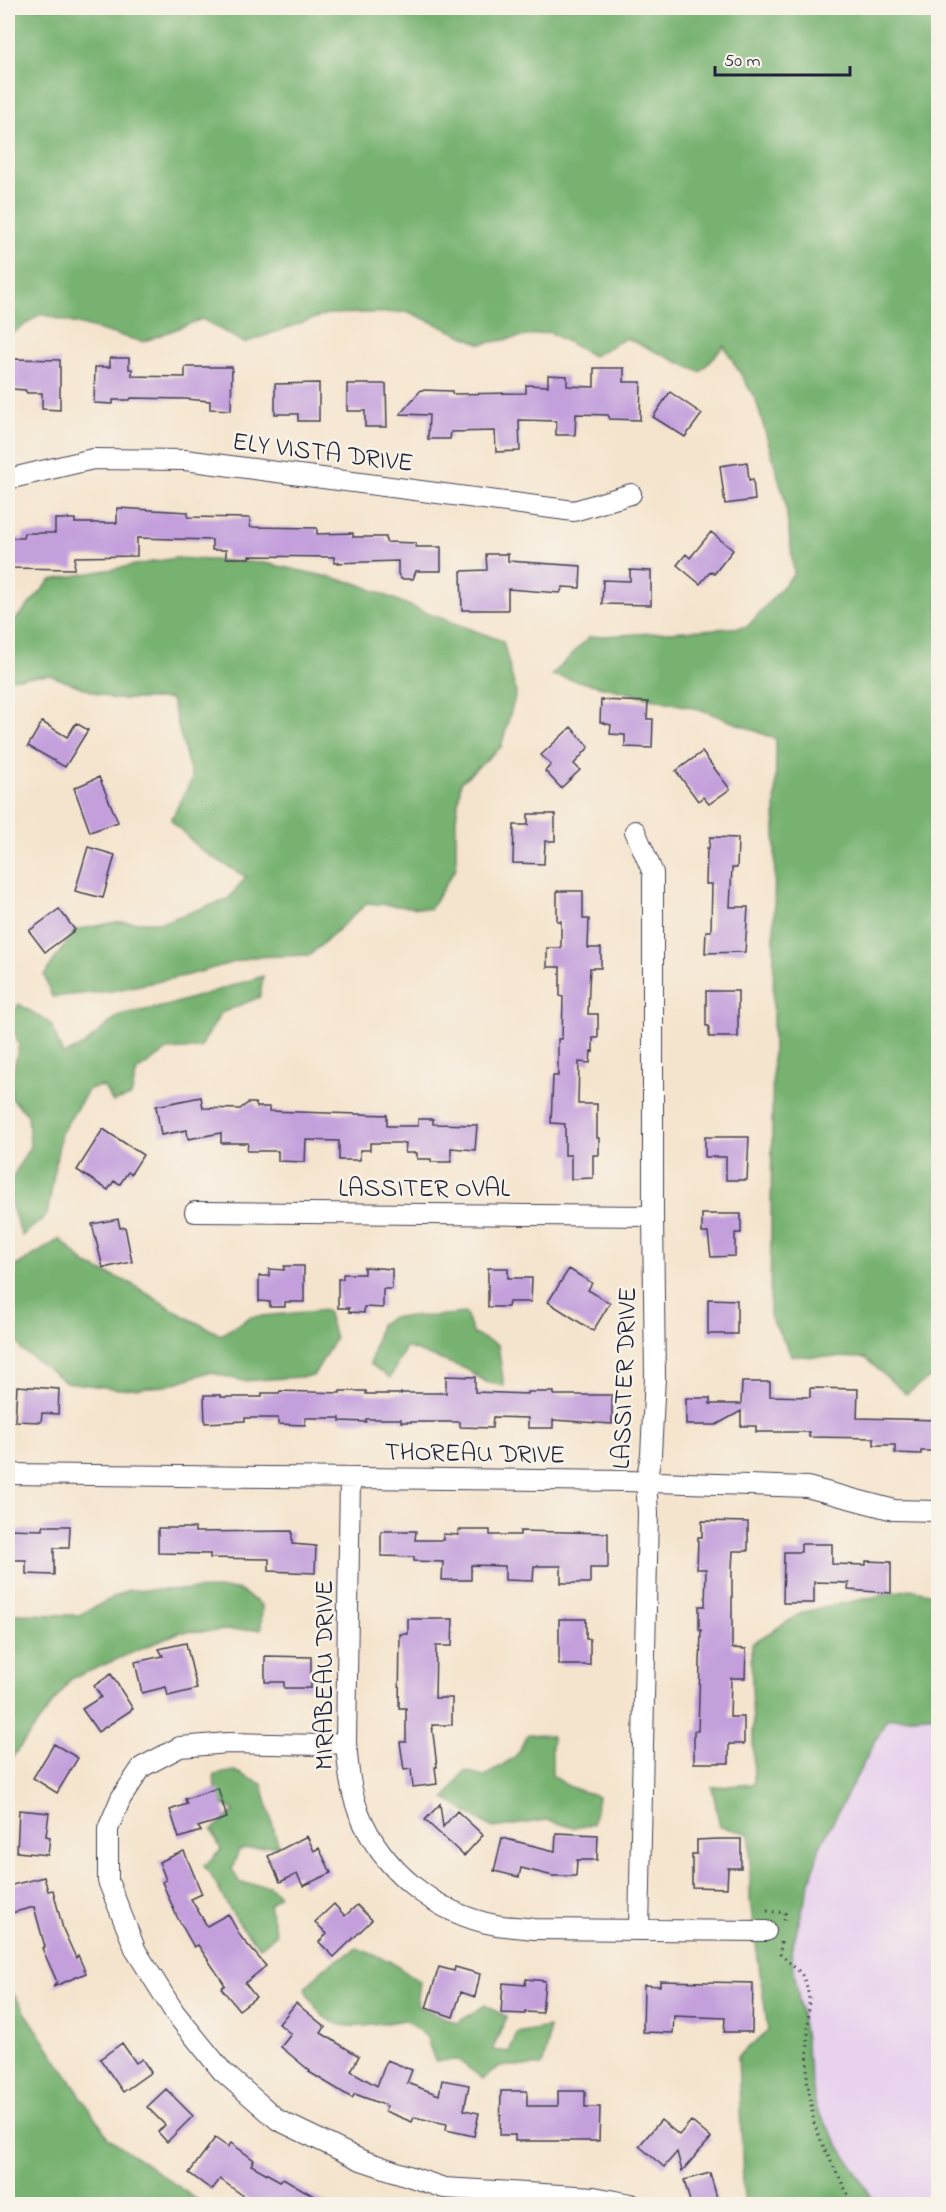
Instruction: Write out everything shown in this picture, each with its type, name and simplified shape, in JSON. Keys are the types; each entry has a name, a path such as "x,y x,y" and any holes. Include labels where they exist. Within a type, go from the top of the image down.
{"street":[{"name":"ELY VISTA DRIVE","path":"8,479 93,459 174,460 574,511 631,494"},
{"name":"LASSITER DRIVE","path":"635,831 653,873 655,1377 651,1455 646,1481 648,1513 639,1930"},
{"name":"LASSITER OVAL","path":"195,1212 653,1216"},
{"name":"THOREAU DRIVE","path":"8,1474 646,1481 807,1487 894,1510 939,1511"},
{"name":"MIRABEAU DRIVE","path":"350,1478 346,1742 348,1774 359,1813 375,1845 400,1876 423,1894 464,1915 496,1925 533,1929 766,1931"},
{"path":"346,1742 321,1745 228,1743 180,1747 142,1767 121,1798 108,1828 108,1881 136,1951 175,2013 222,2071 278,2120 361,2160 444,2188 594,2197 631,2204"}],"path":[{"path":"766,1911 785,1913 780,1954 801,1973 806,1983 809,1997 807,2079 814,2123 853,2205"}],"shaded area":[{"path":"938,1715 938,2204 822,2204 768,2032 820,1846 887,1719"}],"green space":[{"path":"8,8 938,8 938,1372 906,1394 865,1358 792,1356 770,1316 776,739 702,710 552,675 589,637 747,627 794,574 785,500 756,400 724,346 700,372 626,338 593,356 549,332 481,344 409,312 327,314 244,343 202,319 143,342 41,314 8,336"},
{"path":"175,558 265,563 356,583 427,613 503,641 516,693 501,747 461,782 456,819 456,868 430,909 367,903 310,955 252,957 189,975 111,991 52,997 44,975 75,930 117,922 163,922 228,899 246,877 201,850 171,820 192,779 171,699 113,699 49,675 8,679 8,628 51,580"},
{"path":"263,976 260,997 221,1013 200,1048 168,1050 137,1071 131,1096 113,1102 103,1086 89,1089 61,1133 47,1215 22,1236 9,1199 12,1178 30,1146 28,1115 11,1098 12,1076 19,1045 9,1019 19,1004 51,1024 63,1055 84,1045 119,1015 166,1006"},
{"path":"60,1239 87,1265 130,1283 182,1315 221,1335 250,1317 327,1310 335,1339 313,1376 243,1381 209,1372 166,1386 119,1389 66,1382 22,1350 8,1325 8,1276 11,1269"},
{"path":"466,1313 473,1334 498,1345 504,1386 486,1382 466,1369 406,1347 390,1378 370,1364 380,1324 392,1317"},
{"path":"237,1589 262,1605 261,1629 180,1632 71,1679 8,1763 8,1614 79,1615 128,1590"},
{"path":"910,1589 938,1595 938,1715 887,1719 820,1846 791,1951 816,2108 876,2204 744,2204 738,2056 768,2031 750,1901 750,1834 720,1827 712,1787 754,1784 751,1644 803,1612"},
{"path":"528,1734 552,1736 552,1775 568,1786 598,1797 593,1824 574,1828 547,1820 493,1828 445,1799 464,1771 485,1776 515,1757"},
{"path":"234,1771 262,1784 278,1845 239,1850 232,1869 240,1883 269,1886 279,1895 269,1905 276,1935 260,1947 235,1917 204,1866 221,1850 212,1830 235,1811 216,1800 214,1775"},
{"path":"357,1948 389,1961 420,1982 417,2006 457,2023 485,2005 507,2017 492,2050 509,2052 517,2033 549,2027 548,2044 542,2066 500,2066 483,2079 458,2060 435,2061 426,2036 404,2020 349,2026 328,2020 320,2013 305,1988 324,1968"},
{"path":"8,1986 108,2137 203,2204 8,2204"}],"building":[{"path":"110,358 129,358 129,369 132,369 132,376 185,377 185,367 232,367 231,410 210,409 210,401 185,399 131,398 130,400 113,400 113,404 94,403 95,367 110,367"},
{"path":"13,359 60,360 60,410 42,409 42,393 27,393 25,390 12,389"},
{"path":"594,368 624,368 624,382 641,382 640,420 610,419 608,415 576,414 575,435 556,435 556,421 519,420 520,451 496,452 495,431 451,432 450,439 428,439 429,415 400,414 421,390 452,391 452,394 526,393 526,385 548,386 548,375 567,376 567,386 594,387"},
{"path":"319,383 319,421 298,421 298,414 275,414 275,384"},
{"path":"347,384 386,384 387,427 365,427 365,411 347,411"},
{"path":"670,392 702,414 685,437 653,417"},
{"path":"747,462 749,480 753,479 755,500 725,504 720,466"},
{"path":"117,508 188,512 188,517 250,518 250,527 317,528 317,534 353,533 353,537 386,537 386,542 416,543 416,547 441,547 441,571 416,571 413,579 401,579 398,574 398,561 334,563 334,557 226,558 226,550 212,550 212,540 137,538 137,556 75,557 74,569 8,568 8,538 23,538 24,533 55,533 55,519 75,519 75,523 117,523"},
{"path":"711,532 733,550 714,574 711,571 700,584 677,565 686,554 690,558"},
{"path":"486,554 508,554 508,561 581,566 580,588 563,587 560,593 508,589 508,610 462,610 461,571 487,570"},
{"path":"630,570 651,571 651,605 602,604 603,580 630,581"},
{"path":"601,700 648,702 647,719 653,719 652,748 625,747 625,735 610,734 611,725 600,722"},
{"path":"42,722 67,737 76,723 88,730 65,767 28,746"},
{"path":"571,727 589,747 574,764 580,770 561,788 545,771 551,765 541,755"},
{"path":"702,752 730,789 709,804 703,797 698,801 676,771"},
{"path":"99,777 118,822 90,832 74,788"},
{"path":"528,814 555,814 555,841 545,841 544,864 513,863 514,825 528,825"},
{"path":"710,837 738,838 737,868 732,868 730,907 748,907 745,952 705,953 706,931 711,931 712,884 706,884 707,848 709,849"},
{"path":"88,847 115,855 103,898 75,891"},
{"path":"557,891 583,891 583,919 589,919 588,948 601,948 601,968 590,968 588,1014 598,1014 598,1038 593,1038 590,1063 579,1062 578,1104 597,1104 599,1155 593,1155 593,1178 571,1179 571,1155 565,1155 565,1124 551,1123 553,1076 558,1076 558,1039 562,1039 563,997 560,996 560,967 547,967 547,948 561,948 561,921 557,921"},
{"path":"59,909 75,930 45,952 29,931"},
{"path":"706,991 738,991 738,1037 709,1037 709,1026 706,1026"},
{"path":"201,1097 203,1108 240,1109 248,1103 255,1103 257,1107 269,1107 269,1111 387,1115 387,1126 418,1126 418,1119 433,1119 433,1124 477,1125 475,1150 451,1148 451,1162 431,1162 431,1159 417,1159 417,1153 405,1153 406,1143 370,1143 370,1150 360,1150 360,1160 339,1160 339,1141 306,1140 305,1162 278,1161 278,1151 247,1151 248,1143 221,1143 221,1133 188,1139 187,1130 161,1135 156,1106"},
{"path":"103,1129 143,1155 131,1174 128,1172 120,1184 114,1181 108,1190 77,1170"},
{"path":"705,1137 749,1137 747,1180 726,1180 726,1157 705,1157"},
{"path":"702,1214 741,1214 741,1233 735,1233 735,1256 711,1257 708,1233 702,1233"},
{"path":"118,1219 120,1228 125,1227 132,1262 103,1268 92,1224"},
{"path":"284,1266 304,1266 304,1302 285,1302 285,1307 270,1307 270,1302 259,1301 259,1276 269,1276 269,1269 284,1270"},
{"path":"364,1267 392,1269 392,1289 383,1289 383,1308 364,1307 364,1313 349,1312 349,1308 338,1308 338,1279 343,1279 343,1274 364,1274"},
{"path":"488,1268 508,1268 508,1278 532,1278 531,1302 509,1302 508,1307 488,1307"},
{"path":"569,1269 592,1283 588,1290 610,1303 593,1331 548,1302"},
{"path":"708,1299 737,1300 737,1334 708,1334"},
{"path":"446,1376 475,1377 475,1392 612,1395 612,1424 553,1420 553,1428 528,1428 528,1418 493,1417 492,1428 460,1427 460,1422 401,1422 401,1419 366,1419 366,1422 340,1421 340,1418 305,1418 305,1425 278,1424 278,1418 245,1418 245,1421 205,1423 204,1395 262,1397 262,1393 279,1393 280,1391 340,1393 340,1391 366,1391 366,1394 446,1393"},
{"path":"742,1382 770,1382 770,1396 810,1397 810,1388 858,1389 857,1418 939,1420 939,1451 921,1451 921,1454 895,1453 895,1445 874,1445 874,1438 809,1437 809,1432 756,1432 756,1426 741,1426 741,1411 716,1425 686,1425 686,1398 710,1398 710,1404 741,1404"},
{"path":"17,1386 59,1389 58,1414 42,1413 41,1422 15,1421"},
{"path":"702,1521 748,1522 748,1551 733,1551 732,1569 732,1648 746,1649 745,1678 731,1678 730,1717 744,1717 744,1744 729,1744 729,1763 694,1763 694,1731 698,1731 701,1630 699,1630 699,1606 705,1606 706,1569 697,1569 698,1537 702,1537"},
{"path":"43,1526 70,1526 69,1548 54,1548 54,1575 26,1574 26,1560 8,1560 8,1529 43,1530"},
{"path":"158,1528 195,1528 195,1532 292,1531 292,1544 316,1546 315,1573 269,1571 269,1559 210,1558 210,1554 158,1553"},
{"path":"458,1530 490,1530 490,1535 520,1535 520,1531 608,1533 608,1568 590,1568 590,1583 561,1583 561,1566 534,1566 533,1581 505,1580 505,1566 471,1565 471,1580 442,1580 443,1562 414,1561 414,1557 381,1556 381,1531 416,1531 415,1540 443,1540 443,1534 458,1535"},
{"path":"801,1544 832,1544 832,1564 866,1565 866,1561 891,1562 891,1593 848,1590 849,1583 814,1582 814,1603 783,1603 784,1552 801,1552"},
{"path":"408,1619 453,1619 452,1646 436,1646 435,1698 452,1698 452,1725 432,1725 437,1784 413,1787 411,1769 404,1770 400,1742 406,1742 406,1708 399,1708 400,1634 408,1634"},
{"path":"559,1619 586,1619 586,1639 590,1639 590,1665 559,1665"},
{"path":"186,1643 197,1689 168,1696 166,1687 142,1693 135,1662 163,1656 159,1649"},
{"path":"265,1656 311,1657 311,1688 284,1688 284,1682 265,1682"},
{"path":"111,1674 133,1709 98,1732 82,1709 101,1697 94,1686"},
{"path":"54,1744 78,1758 57,1793 33,1778"},
{"path":"218,1788 227,1818 198,1827 201,1831 179,1838 170,1810 187,1804 185,1799"},
{"path":"440,1804 443,1827 457,1811 483,1835 464,1856 425,1820"},
{"path":"19,1810 49,1813 46,1836 50,1837 48,1855 17,1852"},
{"path":"556,1833 598,1835 597,1860 577,1860 576,1876 553,1876 521,1868 519,1877 494,1871 502,1838 555,1851"},
{"path":"307,1836 314,1851 319,1848 331,1873 303,1886 297,1874 280,1882 268,1856"},
{"path":"741,1839 741,1868 728,1868 727,1888 692,1887 692,1854 697,1854 697,1840"},
{"path":"184,1851 202,1894 191,1899 207,1926 228,1914 241,1937 266,1966 245,1983 256,1997 239,2010 221,1988 225,1985 198,1945 194,1947 177,1917 162,1882 166,1880 159,1862"},
{"path":"44,1877 48,1891 53,1890 63,1929 76,1958 78,1955 86,1973 53,1987 57,1982 42,1948 45,1947 34,1907 11,1913 8,1899 8,1886"},
{"path":"334,1904 345,1916 357,1905 372,1920 334,1957 319,1942 327,1934 315,1922"},
{"path":"439,1967 454,1971 455,1967 480,1974 475,1997 461,1992 453,2017 426,2008"},
{"path":"526,1979 545,1981 542,2013 501,2013 503,1983 525,1985"},
{"path":"660,1981 753,1983 752,2032 724,2032 725,2018 674,2016 673,2033 643,2032 644,1985 660,1986"},
{"path":"296,2003 325,2027 321,2033 359,2056 351,2071 377,2086 387,2060 412,2070 407,2083 439,2095 442,2080 469,2085 464,2110 479,2113 474,2136 446,2130 447,2124 414,2117 412,2122 385,2111 387,2106 355,2094 352,2098 309,2072 281,2047 291,2034 279,2024"},
{"path":"122,2043 136,2063 142,2059 151,2072 123,2092 100,2059"},
{"path":"166,2089 193,2116 167,2142 158,2132 165,2125 147,2107"},
{"path":"501,2091 527,2091 527,2106 558,2106 558,2091 585,2091 585,2107 600,2107 599,2141 515,2141 515,2135 500,2135"},
{"path":"661,2120 679,2135 691,2121 711,2138 682,2171 677,2152 664,2167 639,2146"},
{"path":"215,2138 228,2147 231,2143 254,2160 251,2165 280,2181 283,2178 329,2205 256,2205 220,2179 212,2190 189,2173"},
{"path":"710,2173 719,2205 691,2205 684,2180"}]}
